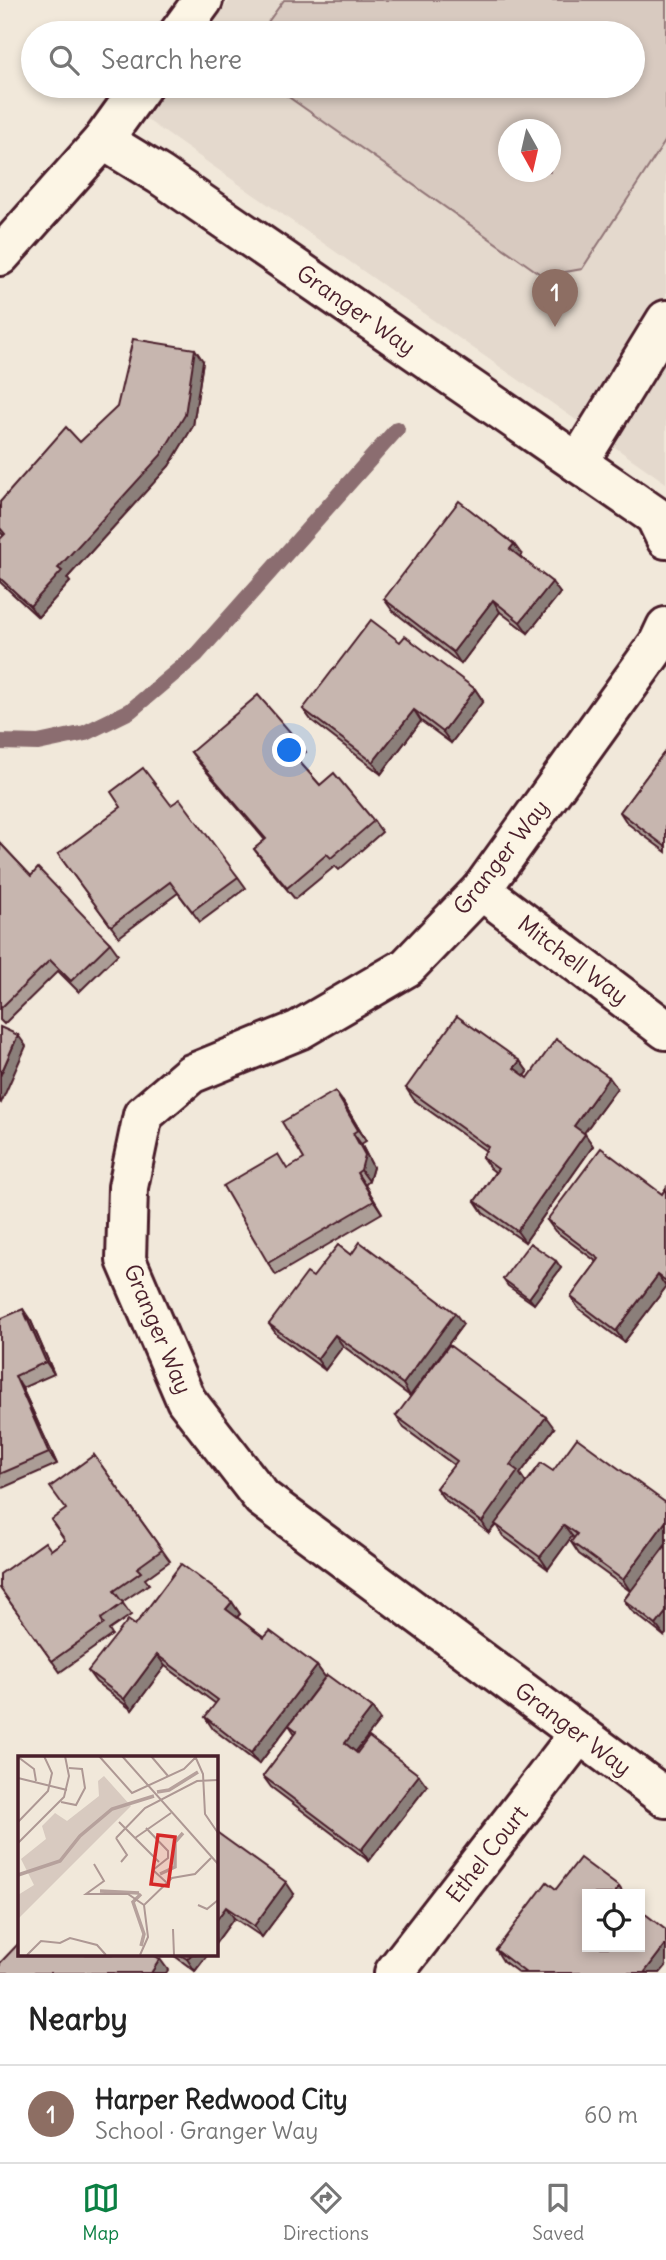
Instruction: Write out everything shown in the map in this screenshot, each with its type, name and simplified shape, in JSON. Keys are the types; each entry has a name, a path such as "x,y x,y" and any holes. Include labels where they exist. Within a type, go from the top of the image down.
{"street":[{"path":"188,21 203,0"},
{"path":"0,256 103,140 133,98"},
{"name":"Granger Way","path":"103,140 160,175 662,522"},
{"path":"578,463 666,320"},
{"name":"Granger Way","path":"666,628 658,644 481,890 407,967 299,1030 191,1074 143,1115 128,1187 126,1260 186,1399 262,1498 666,1798"},
{"name":"Mitchell Way","path":"481,890 666,1030"},
{"name":"Ethel Court","path":"394,1973 579,1734"}],"shaded area":[{"path":"230,0 666,0 666,483 143,117 157,98 645,98 645,21 214,21"},
{"path":"284,0 666,0 666,140 582,269 543,276 290,98 645,98 645,21 269,21"}],"building":[{"path":"133,339 195,349 185,415 161,455 58,568 62,571 30,606 0,578 0,539 5,534 0,528 0,502 66,427 80,442 117,407"},
{"path":"459,501 514,544 510,549 552,582 520,622 493,600 453,652 384,599"},
{"path":"371,620 400,642 405,636 475,689 443,732 414,710 373,762 303,709"},
{"path":"258,695 298,741 288,749 320,785 334,773 374,821 331,858 327,854 287,888 254,849 266,839 191,752"},
{"path":"666,750 666,847 620,812"},
{"path":"143,768 171,805 180,799 238,877 192,911 170,882 111,926 58,854 121,807 111,792"},
{"path":"0,843 31,876 38,868 110,943 71,981 50,960 0,1009"},
{"path":"457,1016 520,1061 514,1068 528,1078 556,1039 609,1077 574,1126 585,1134 517,1231 475,1201 498,1169 482,1157 488,1147 406,1088"},
{"path":"0,1027 18,1035 0,1076"},
{"path":"335,1091 358,1130 353,1133 365,1155 361,1170 357,1173 374,1201 268,1263 223,1186 278,1154 287,1169 304,1159 282,1122"},
{"path":"601,1148 662,1194 666,1188 666,1281 658,1275 616,1331 571,1297 599,1259 547,1220"},
{"path":"360,1242 455,1313 403,1384 335,1335 317,1359 269,1324 307,1273 313,1277 338,1245 351,1255"},
{"path":"530,1243 556,1261 529,1298 503,1279"},
{"path":"23,1309 46,1362 15,1376 49,1453 0,1474 0,1319"},
{"path":"449,1345 546,1417 510,1465 518,1471 482,1522 436,1488 457,1461 396,1416"},
{"path":"577,1438 666,1503 666,1521 623,1580 571,1542 577,1534 564,1525 540,1557 495,1524 541,1463 553,1471"},
{"path":"94,1455 162,1550 137,1568 141,1572 114,1591 123,1603 101,1619 104,1624 52,1661 0,1588 0,1574 45,1542 51,1550 65,1540 51,1520 66,1509 50,1487"},
{"path":"666,1545 666,1612 656,1625 624,1600"},
{"path":"181,1564 232,1602 226,1609 264,1638 270,1631 317,1666 251,1753 205,1717 218,1700 157,1655 124,1699 88,1671 128,1620 135,1625"},
{"path":"327,1675 372,1708 345,1743 357,1753 369,1737 419,1775 361,1850 263,1776 297,1731 289,1725"},
{"path":"217,1832 286,1882 254,1926 226,1907 217,1919"},
{"path":"580,1858 619,1887 582,1889 582,1952 645,1952 645,1914 666,1930 666,1944 644,1973 526,1973 496,1950 547,1882 556,1889"},
{"path":"18,1944 18,1955 154,1955 160,1959 151,1973 0,1973 0,1963"}],"waterway":[{"path":"0,742 38,743 85,733 130,711 196,655 397,429"}],"place":[{"name":"Harper Redwood City","path":"555,327"}]}
